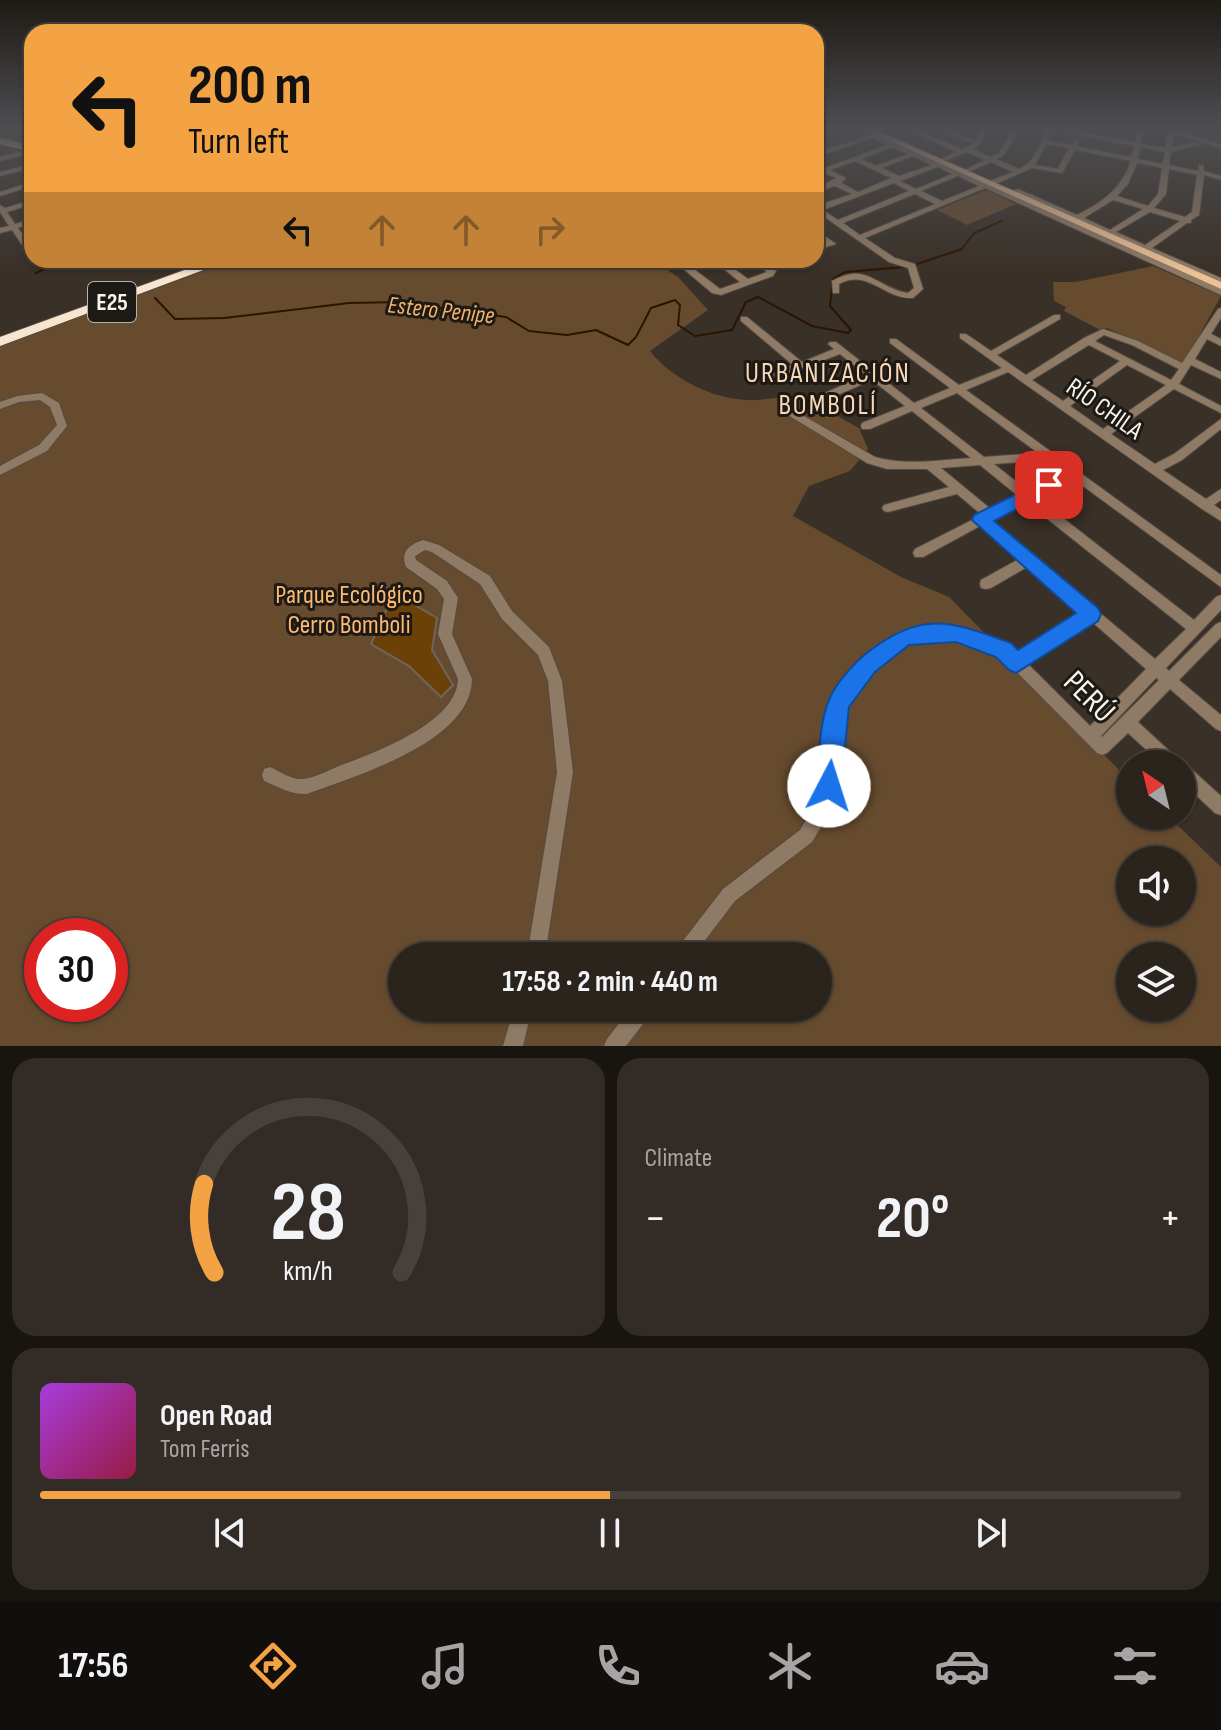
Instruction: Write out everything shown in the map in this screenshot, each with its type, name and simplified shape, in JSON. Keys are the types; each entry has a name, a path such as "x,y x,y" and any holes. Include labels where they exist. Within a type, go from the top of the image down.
{"highway":[{"name":"E25","path":"2,341 202,268"}],"main road":[{"path":"974,177 1221,283"}],"street":[{"path":"824,187 843,180 835,177"},
{"path":"890,177 942,204"},
{"path":"824,206 901,177"},
{"path":"839,222 951,177"},
{"path":"967,177 1078,218 1221,283"},
{"path":"979,177 1221,292"},
{"path":"861,237 1008,177"},
{"path":"1078,218 1115,198 1122,191 1127,177"},
{"path":"1110,233 1149,209 1162,194 1165,177"},
{"path":"1146,248 1196,213 1200,177"},
{"path":"836,183 857,194"},
{"path":"0,194 24,186"},
{"path":"1115,198 1188,221"},
{"path":"24,204 1,209 24,237"},
{"path":"882,205 908,219"},
{"path":"824,213 892,260 912,266 919,289 910,296 898,295 871,277 856,274 835,283 836,291"},
{"path":"0,231 24,224"},
{"path":"687,268 715,291 721,292 772,271 768,268"},
{"path":"728,268 746,282"},
{"path":"1103,434 1173,385 1220,315"},
{"path":"991,355 1057,317"},
{"path":"744,319 801,366"},
{"path":"1026,379 1100,332 1110,333 1221,376"},
{"path":"1206,335 1221,343"},
{"name":"RÍO CHILA","path":"963,336 1221,516"},
{"path":"1087,340 1221,410"},
{"path":"893,341 1221,582"},
{"path":"765,379 801,366 837,347 1196,629"},
{"path":"1063,406 1126,361"},
{"path":"866,426 1010,368"},
{"path":"813,402 872,376"},
{"path":"0,406 17,399 42,396 55,405 62,426 43,448 0,471"},
{"path":"793,415 878,463 895,466 1049,456"},
{"path":"1154,470 1178,457 1221,423"},
{"path":"930,465 1028,560 1221,724"},
{"path":"919,553 1072,473"},
{"path":"888,508 958,489"},
{"path":"1206,506 1221,493"},
{"path":"270,775 296,787 307,786 384,756 423,735 454,710 466,687 465,678 445,636 451,598 442,585 410,563 409,554 423,545 435,548 485,580 507,615 544,651 555,681 565,772 538,942"},
{"path":"986,584 1028,560"},
{"path":"1091,736 1221,601"},
{"path":"1016,663 1091,614"},
{"name":"PERÚ","path":"693,942 729,895 806,836 821,811 829,786 834,722 839,703 867,665 901,639 915,633 957,633 1004,650 1102,748 1128,723"},
{"path":"1158,750 1128,723 1169,679 1218,638"},
{"path":"1196,785 1221,807"},
{"path":"513,1046 519,1022"},
{"path":"614,1046 632,1022"}],"green space":[{"path":"986,190 1016,204 967,225 937,210"},
{"path":"1153,266 1221,296 1183,365 1107,328 1102,331 1064,311 1066,307 1054,301 1053,282 1076,282"},
{"name":"Parque Ecológico Cerro Bomboli","path":"212,268 664,268 678,277 708,310 650,351 669,370 706,391 733,398 800,400 859,428 868,449 850,471 809,486 793,516 901,577 949,597 1116,767 1116,830 1183,830 1221,867 1221,1046 0,1046 0,346"}],"building":[{"path":"394,593 437,618 432,650 453,685 441,697 409,666 371,644"}],"waterway":[{"name":"Estero Penipe","path":"917,264 962,249 974,233 1002,221"},
{"name":"Estero Penipe","path":"155,298 175,319 224,318 349,303 399,302 506,317 529,331 567,335 596,330 628,345 636,337 651,308 675,300 680,305 678,325 695,336 732,330 746,302 758,297 812,326 848,333 851,330 830,306 833,279 845,272 905,267"},
{"path":"36,273 46,268"}],"district":[{"name":"URBANIZACIÓN BOMBOLÍ","path":"828,388"}],"route":[{"path":"829,786 834,722 839,703 847,688 867,665 901,639 915,633 957,633 1004,650 1016,663 1091,614 981,520 1049,485"}]}
